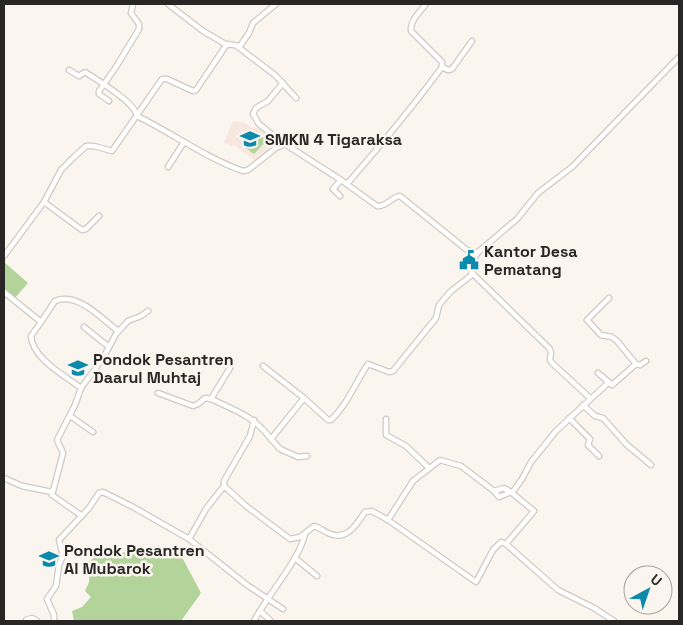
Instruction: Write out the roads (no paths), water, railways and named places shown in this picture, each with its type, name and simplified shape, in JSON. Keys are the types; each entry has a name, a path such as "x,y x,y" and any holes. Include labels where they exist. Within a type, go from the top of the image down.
{"street":[{"path":"109,101 99,93 139,29 139,24 131,13 133,4"},
{"path":"168,4 203,31 227,45 238,46 283,83 296,98"},
{"path":"238,46 247,37 253,23 276,4"},
{"path":"346,184 389,137 442,67 442,62 411,31 410,27 413,21 426,4"},
{"path":"442,67 448,70 452,69 472,41"},
{"path":"4,256 44,202 61,170 81,150 86,146 91,146 111,151 162,79 167,79 194,91 196,90 227,45"},
{"path":"590,398 552,362 549,348 473,274 471,269 477,253 517,220 538,193 572,167 679,57"},
{"path":"69,70 79,76 85,72 135,109 137,116 184,142 245,171 276,148 285,144"},
{"path":"283,83 268,101 256,108 253,114 258,124 377,206 383,206 395,197 400,196 467,250 477,253"},
{"path":"168,167 184,142"},
{"path":"340,180 333,189 340,196"},
{"path":"44,202 82,230 86,229 99,216"},
{"path":"263,366 304,398 328,420 332,419 349,399 368,364 389,372 393,371 436,318 438,305 450,292 473,274"},
{"path":"4,292 41,322"},
{"path":"609,298 587,320 601,335 612,337 636,364"},
{"path":"81,388 50,364 34,348 31,336 55,301 68,299 80,303 118,331"},
{"path":"82,516 52,495 63,453 57,440 70,416 81,388 118,331 128,321 141,316 148,310"},
{"path":"84,328 108,347"},
{"path":"598,373 611,385 636,364 640,365 646,361"},
{"path":"211,399 230,368"},
{"path":"511,492 522,479 531,462 569,418 608,383"},
{"path":"158,393 193,406 205,398 211,399 254,420 280,449 298,457 307,456"},
{"path":"271,439 304,398"},
{"path":"583,405 595,416 604,418 617,434 651,465"},
{"path":"70,416 93,432"},
{"path":"569,418 590,439 588,445 600,456"},
{"path":"386,419 386,436 406,446 429,468"},
{"path":"189,539 206,509 224,486 224,481 250,436 254,420"},
{"path":"388,520 413,481 440,460 456,464 494,491 504,488 534,511 506,544"},
{"path":"4,478 22,486 52,492"},
{"path":"224,486 246,506 288,538 298,538 312,526 330,534 344,535 351,531 368,510 374,512 476,582 499,542 506,544 558,590 594,608 614,621"},
{"path":"55,621 47,599 56,586 59,565 63,556 59,540 82,516 99,493 103,492 189,539 247,585 283,609"},
{"path":"254,621 295,558 303,544 305,532"},
{"path":"295,558 317,576"},
{"path":"260,611 271,621"},
{"path":"26,620 32,618 37,621"}],"place":[{"name":"SMKN 4 Tigaraksa","path":"250,139"},
{"name":"Kantor Desa Pematang","path":"469,260"},
{"name":"Pondok Pesantren Daarul Muhtaj","path":"78,368"},
{"name":"Pondok Pesantren Al Mubarok","path":"49,559"}]}
